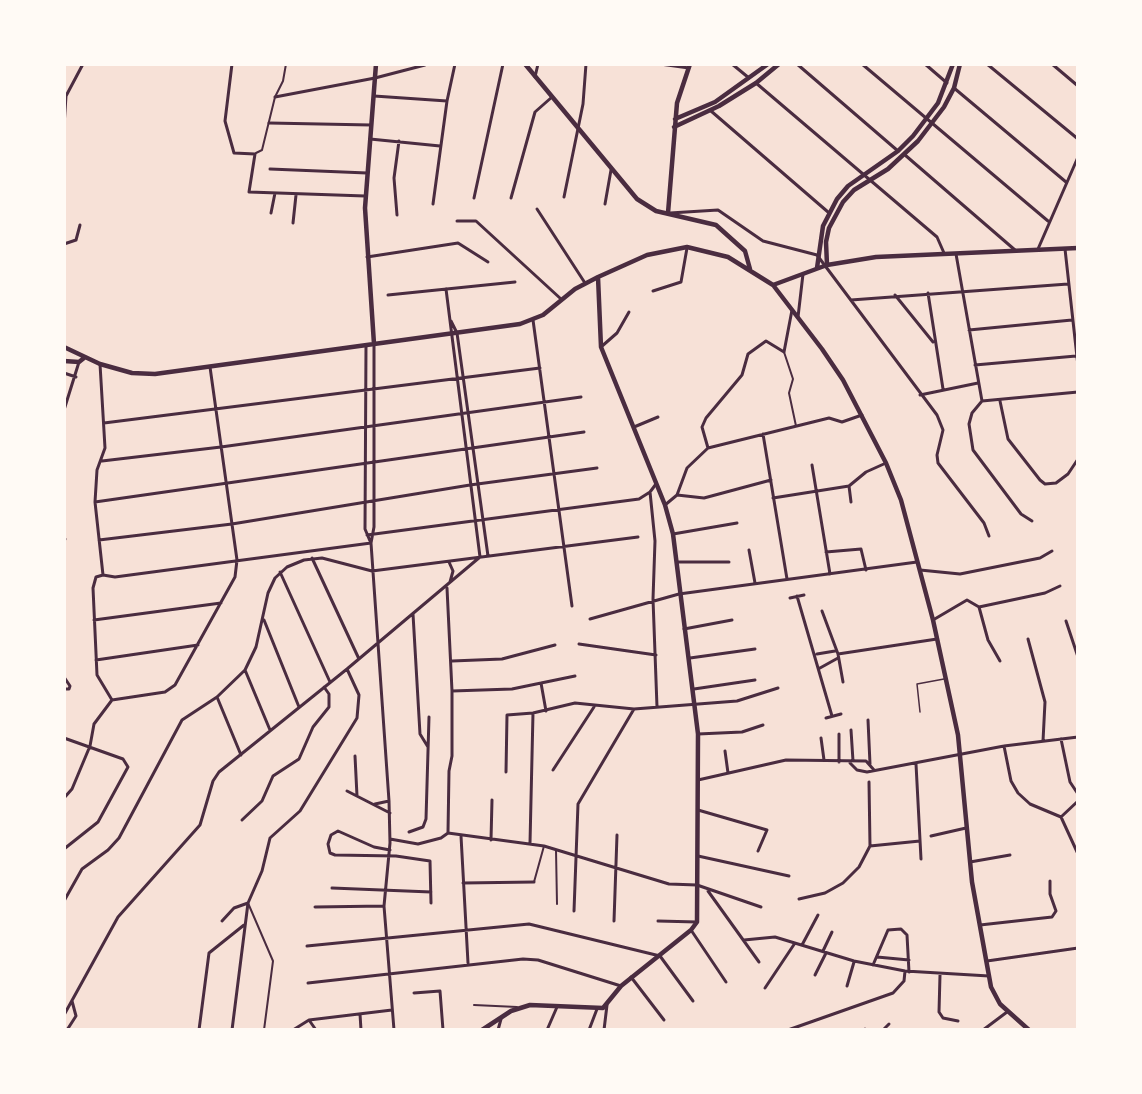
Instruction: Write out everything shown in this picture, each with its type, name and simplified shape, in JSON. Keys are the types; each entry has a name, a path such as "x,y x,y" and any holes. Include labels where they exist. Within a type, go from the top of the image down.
{"street":[{"path":"64,126 66,96 84,64"},
{"path":"232,64 226,126 234,153 255,154 262,150 286,64"},
{"path":"376,64 365,196 366,257 371,333 374,344 374,500 371,543 390,813 390,850 384,906 387,974 394,1029"},
{"path":"433,204 447,101 455,64"},
{"path":"474,198 503,64"},
{"path":"525,64 611,170 643,204 716,225 745,251 750,269"},
{"path":"535,77 538,64"},
{"path":"564,197 576,126 583,104 586,64"},
{"path":"660,64 690,66 675,119 668,213"},
{"path":"732,64 750,79"},
{"path":"675,119 715,102 768,64"},
{"path":"674,127 711,111 756,83 778,64"},
{"path":"797,64 898,151"},
{"path":"861,64 1048,221"},
{"path":"925,64 947,83"},
{"path":"817,268 817,255 828,212 848,186 898,151 927,120 947,83 953,64"},
{"path":"827,266 826,242 834,216 854,190 905,155 932,124 954,88 960,64"},
{"path":"987,64 1077,139"},
{"path":"1052,64 1077,86"},
{"path":"275,97 375,78 425,65"},
{"path":"756,83 871,178 937,237 945,255"},
{"path":"954,88 1066,182"},
{"path":"374,96 447,101"},
{"path":"511,198 535,112 552,97"},
{"path":"711,111 828,212"},
{"path":"269,123 371,125"},
{"path":"370,139 440,146"},
{"path":"397,215 394,178 399,141"},
{"path":"255,154 249,192 365,196"},
{"path":"905,155 1017,251"},
{"path":"1038,250 1048,221 1077,157"},
{"path":"270,169 367,173"},
{"path":"605,204 611,170"},
{"path":"271,213 275,193"},
{"path":"293,223 296,194"},
{"path":"537,208 585,283"},
{"path":"668,213 718,210 763,241 817,255 941,422 942,438 937,455 938,463 984,524 989,536"},
{"path":"457,221 476,221 563,300"},
{"path":"64,244 79,237 80,225"},
{"path":"366,257 458,243 488,262"},
{"path":"653,291 681,282 687,247"},
{"path":"64,346 100,364 145,374 210,367 457,333 533,320 585,283 647,255 687,247 723,255 750,269 772,285 827,357 862,416 886,463 901,500 933,620 962,754 970,862 989,976 995,996 1007,1012 1029,1029"},
{"path":"772,285 817,268 876,257 1077,248"},
{"path":"1065,249 1077,366"},
{"path":"956,254 982,401"},
{"path":"798,317 803,274"},
{"path":"598,277 601,347 665,505 673,534 698,734 697,922 691,930 621,986 608,1005 604,1029"},
{"path":"388,295 515,282"},
{"path":"851,300 1068,284"},
{"path":"446,289 460,415 480,557"},
{"path":"928,293 942,389"},
{"path":"895,295 934,343"},
{"path":"792,309 784,352 793,379 789,393 796,426"},
{"path":"601,347 617,333 629,312"},
{"path":"450,319 457,333 489,556"},
{"path":"533,320 572,606"},
{"path":"969,330 1072,320"},
{"path":"371,333 366,344 365,464 367,535 371,543"},
{"path":"708,448 703,422 742,375 745,357 766,341 784,352"},
{"path":"975,365 1076,356"},
{"path":"64,410 79,362 84,358"},
{"path":"64,361 79,362"},
{"path":"100,364 105,448 96,470 95,502 103,575"},
{"path":"64,798 72,789 90,746 94,724 112,700 171,689 235,577 237,560 210,367"},
{"path":"104,423 540,368"},
{"path":"64,373 76,377"},
{"path":"920,395 978,382"},
{"path":"982,401 1077,392"},
{"path":"102,460 221,447 544,404 581,397"},
{"path":"982,401 972,413 969,424 973,450 1021,514 1032,521"},
{"path":"1000,401 1008,439 1045,484 1056,483 1068,474 1077,459"},
{"path":"665,505 677,495 687,468 708,448 829,418 842,422 862,416"},
{"path":"634,427 658,417"},
{"path":"95,502 584,432"},
{"path":"763,434 786,579"},
{"path":"774,498 849,486 866,472 886,463"},
{"path":"812,465 830,574"},
{"path":"99,540 232,524 470,485 597,468"},
{"path":"677,495 704,498 771,480"},
{"path":"367,535 639,499 650,492 656,484"},
{"path":"849,486 851,502"},
{"path":"650,492 655,541 653,599 657,707"},
{"path":"673,534 737,523"},
{"path":"64,901 82,869 108,850 119,837 183,720 217,697 245,669 256,647 268,593 280,572 296,562 312,558 333,560 372,571 638,537"},
{"path":"112,700 98,680 96,660 93,582 103,575 115,578 371,543"},
{"path":"826,552 861,549 866,570"},
{"path":"749,550 754,583"},
{"path":"920,570 960,574 1040,558 1052,551"},
{"path":"64,1015 118,918 200,825 215,776 447,587 480,557"},
{"path":"312,558 358,659"},
{"path":"448,562 453,571 447,587 452,662 449,833"},
{"path":"676,562 729,562"},
{"path":"590,619 653,599 679,594 917,562"},
{"path":"280,572 330,682"},
{"path":"933,620 967,600 979,607 1045,593 1060,586"},
{"path":"790,598 804,595"},
{"path":"797,596 816,654 832,716"},
{"path":"94,620 221,603"},
{"path":"979,607 992,650 1000,661"},
{"path":"822,611 837,654 843,682"},
{"path":"413,614 420,734 428,747"},
{"path":"263,618 299,707"},
{"path":"684,629 732,620"},
{"path":"1066,621 1077,657"},
{"path":"820,668 837,654 936,639"},
{"path":"1028,639 1045,702 1043,741"},
{"path":"579,644 656,655"},
{"path":"96,660 198,645"},
{"path":"452,662 502,659 555,645"},
{"path":"690,658 755,649"},
{"path":"816,654 828,650 837,654"},
{"path":"245,669 270,730"},
{"path":"232,1029 248,903 264,864 270,838 300,812 353,728 359,695 347,669"},
{"path":"452,691 504,690 575,676"},
{"path":"64,677 70,686 69,689 64,689"},
{"path":"694,689 755,680"},
{"path":"541,683 546,711"},
{"path":"242,820 262,801 273,776 299,759 313,727 329,707 328,694 324,687"},
{"path":"506,772 507,715 546,711 575,703 594,707 634,709 745,700 778,688"},
{"path":"217,697 241,755"},
{"path":"553,770 594,707"},
{"path":"574,911 578,804 634,709"},
{"path":"530,843 533,713"},
{"path":"826,718 841,714"},
{"path":"409,832 426,824 429,717"},
{"path":"868,720 870,764 874,770"},
{"path":"698,734 741,732 763,726"},
{"path":"851,730 851,762 862,772 1004,747 1077,737"},
{"path":"838,734 839,762"},
{"path":"64,738 127,762 127,772 98,822 64,849"},
{"path":"821,738 824,760"},
{"path":"1061,739 1070,782 1077,794"},
{"path":"1004,747 1011,781 1018,793 1030,804 1061,817 1077,854"},
{"path":"725,751 728,773"},
{"path":"355,756 357,796"},
{"path":"698,780 786,760 824,760 870,764"},
{"path":"916,764 921,859"},
{"path":"799,899 825,893 843,883 859,867 870,846 869,782"},
{"path":"347,792 390,813"},
{"path":"491,840 492,800"},
{"path":"373,805 389,801"},
{"path":"1061,817 1077,801"},
{"path":"698,810 767,830 758,851"},
{"path":"931,836 966,828"},
{"path":"390,850 374,847 338,831 331,835 328,844 330,853 335,855 389,855 429,861 431,903"},
{"path":"390,839 418,844 441,838 449,833 491,840 530,843 576,854 669,884 697,885 708,891 761,907"},
{"path":"614,921 617,835"},
{"path":"461,836 468,964"},
{"path":"870,846 920,841"},
{"path":"463,883 534,882 544,846"},
{"path":"556,849 557,904"},
{"path":"970,862 1010,855"},
{"path":"697,856 789,876"},
{"path":"980,925 1052,917 1056,911 1050,894 1050,881"},
{"path":"332,888 385,888 431,892"},
{"path":"708,891 759,962"},
{"path":"222,921 234,908 248,903"},
{"path":"248,903 273,961 264,1029"},
{"path":"315,907 384,906"},
{"path":"802,945 818,915"},
{"path":"658,921 697,922"},
{"path":"307,946 529,924 660,956 693,1001"},
{"path":"199,1029 209,953 244,925"},
{"path":"788,1029 893,993 903,981 909,960 907,935 901,929 888,930 873,965"},
{"path":"691,930 726,982"},
{"path":"815,975 832,932"},
{"path":"744,940 775,937 854,961 907,972 989,976"},
{"path":"765,988 795,943"},
{"path":"987,961 1077,948"},
{"path":"877,957 909,960"},
{"path":"308,983 531,959 621,986"},
{"path":"847,986 854,961"},
{"path":"940,975 939,1012 943,1018 958,1021"},
{"path":"631,977 664,1020"},
{"path":"414,993 440,991 444,1029"},
{"path":"67,1029 76,1016 72,1001"},
{"path":"474,1005 520,1008 558,1005 597,1009 608,1005"},
{"path":"547,1029 558,1005"},
{"path":"482,1029 520,1008"},
{"path":"589,1029 597,1009"},
{"path":"293,1029 309,1020 392,1010"},
{"path":"983,1029 1007,1012"},
{"path":"360,1014 361,1029"},
{"path":"498,1029 502,1017"},
{"path":"309,1020 316,1029"},
{"path":"883,1029 889,1024"}],"lane":[{"path":"920,712 917,684 945,679"}]}
